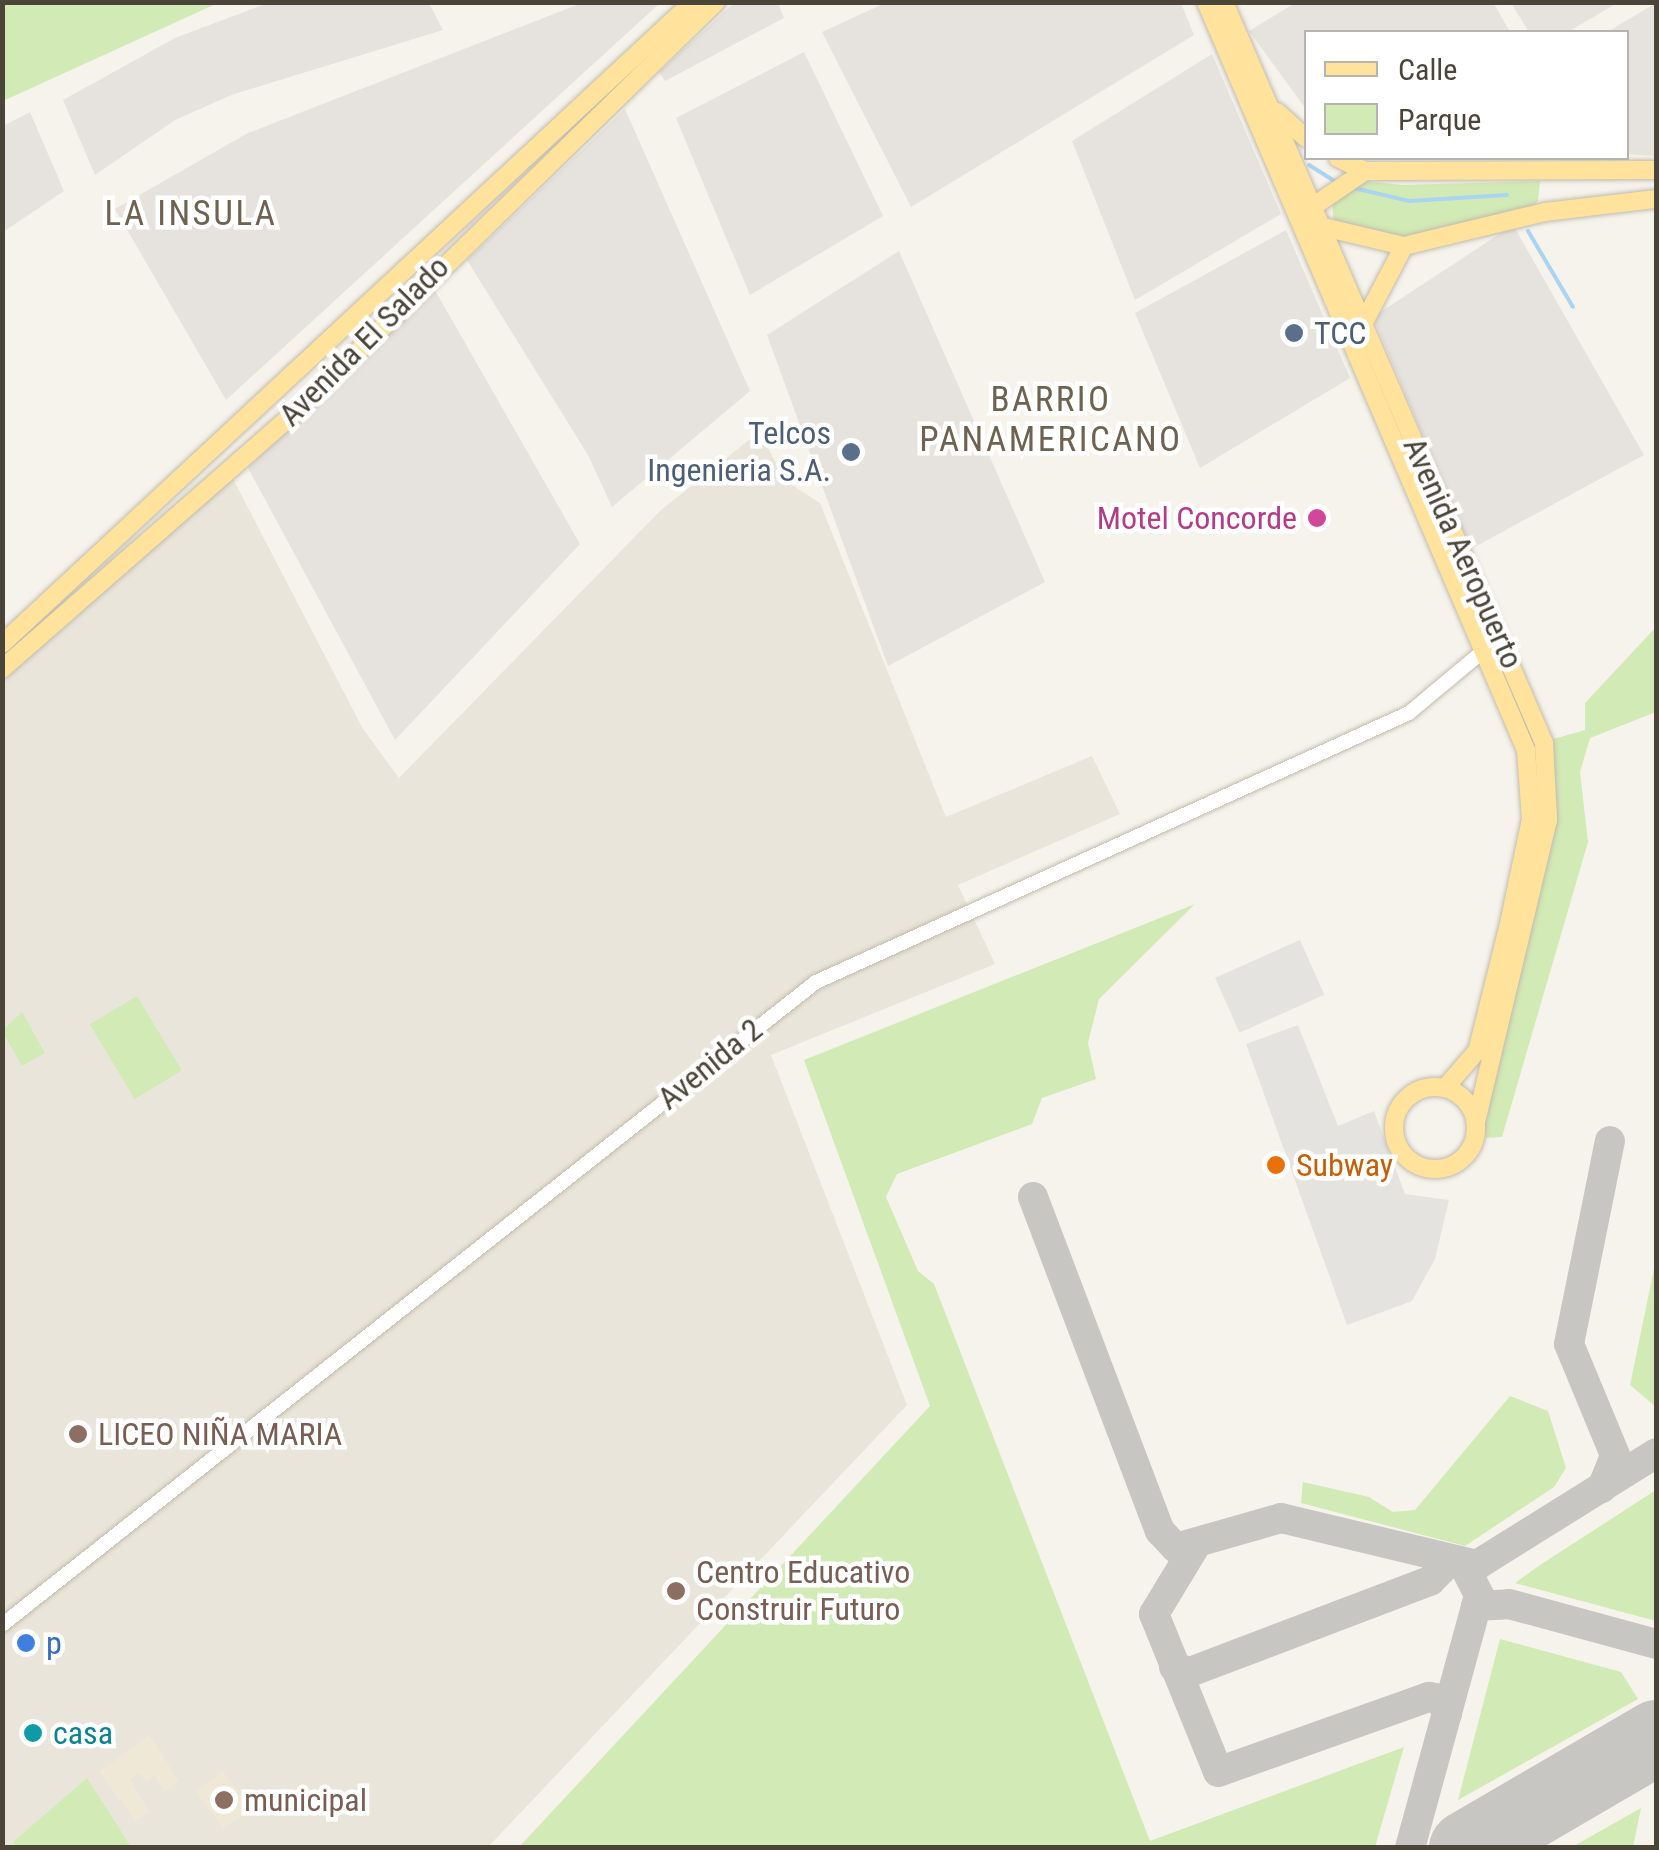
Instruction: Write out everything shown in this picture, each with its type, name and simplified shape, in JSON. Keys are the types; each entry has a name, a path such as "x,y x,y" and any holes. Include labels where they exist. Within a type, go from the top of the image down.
{"main road":[{"name":"Avenida El Salado","path":"2,644 693,2"},
{"name":"Avenida El Salado","path":"2,668 302,407 716,2"},
{"name":"Avenida Aeropuerto","path":"1215,4 1268,104 1492,644 1544,743 1550,798 1476,1123"},
{"name":"Avenida Aeropuerto","path":"1215,4 1311,206"},
{"path":"1268,104 1304,136"},
{"path":"1340,160 1358,174"},
{"path":"1656,170 1358,174 1311,206 1322,228 1404,246 1545,212 1656,198"},
{"name":"Avenida Aeropuerto","path":"1322,228 1492,644 1526,750 1532,819 1477,1051 1445,1088"},
{"path":"1363,324 1404,246"},
{"path":"1445,1088 1466,1101 1476,1123 1470,1150 1450,1166 1425,1167 1403,1153 1394,1129 1401,1104 1422,1089 1445,1088"}],"street":[{"name":"Avenida 2","path":"2,1626 816,982 1409,713 1492,644"}],"shaded area":[{"path":"1493,2 1509,30 1304,30 1304,106 1249,31 1295,3"},
{"path":"268,3 429,3 443,30 234,94 175,120 95,175 63,100 175,38"},
{"path":"582,3 660,3 226,400 115,209 248,133"},
{"path":"734,3 778,3 784,18 665,81 659,72"},
{"path":"885,3 1181,3 1194,35 911,207 822,32"},
{"path":"1511,3 1617,3 1571,30 1528,30"},
{"path":"1656,3 1656,156 1629,154 1629,30 1610,30"},
{"path":"804,52 883,216 750,295 676,118"},
{"path":"1212,54 1281,214 1135,300 1072,141"},
{"path":"625,109 750,391 612,507 588,455 467,260"},
{"path":"30,112 64,191 3,232 3,126"},
{"path":"1513,225 1644,455 1471,549 1373,317"},
{"path":"1286,230 1350,378 1200,468 1135,313"},
{"path":"899,251 1045,582 888,666 767,335"},
{"path":"432,285 580,544 395,740 248,468"},
{"path":"759,432 786,481 820,503 946,817 1092,756 1120,814 958,885 995,964 771,1055 907,1405 488,1847 3,1847 3,672 230,473 363,729 399,778 661,510"},
{"path":"1300,940 1324,995 1239,1033 1215,978"},
{"path":"1298,1025 1338,1126 1374,1111 1405,1194 1449,1200 1435,1259 1412,1301 1347,1325 1246,1044"},
{"path":"149,1735 179,1781 165,1791 154,1775 147,1783 139,1773 130,1780 150,1811 135,1821 100,1772"},
{"name":"municipal","path":"223,1771 251,1809 223,1829 195,1791"}],"green space":[{"path":"3,2 218,2 218,3 3,101"},
{"path":"1365,181 1402,185 1540,181 1538,201 1525,213 1415,240 1334,224 1332,204"},
{"path":"1656,627 1656,712 1590,738 1580,772 1588,842 1502,1137 1486,1138 1481,1112 1557,816 1550,740 1585,730 1585,703"},
{"path":"1195,904 1099,999 1088,1043 1096,1079 1042,1098 1032,1124 897,1174 886,1197 918,1271 934,1284 1150,1841 1404,1747 1375,1847 519,1847 930,1406 804,1060"},
{"path":"137,996 182,1071 135,1099 90,1024"},
{"path":"22,1012 45,1053 22,1066 2,1031"},
{"path":"1656,1259 1656,1407 1630,1385"},
{"path":"1510,1396 1548,1411 1566,1468 1554,1487 1465,1546 1301,1503 1303,1482 1369,1497 1393,1512 1415,1510"},
{"path":"1656,1490 1656,1621 1515,1583 1540,1565"},
{"path":"1500,1639 1621,1672 1638,1699 1458,1800"},
{"path":"87,1778 131,1847 17,1847 13,1842"},
{"path":"1641,1808 1633,1847 1572,1847"}],"waterway":[{"path":"1309,165 1336,182"},
{"path":"1354,188 1409,201 1507,195"},
{"path":"1528,231 1573,307"}],"taxiway":[{"path":"1602,1488 1615,1455 1569,1344 1610,1141"},
{"path":"1033,1197 1160,1531 1176,1548 1281,1518 1477,1565 1656,1453"},
{"path":"1197,1543 1154,1614 1218,1772 1429,1697 1441,1699 1447,1714"},
{"path":"1174,1667 1190,1672 1430,1581 1448,1563"},
{"path":"1410,1848 1479,1595 1464,1566"},
{"path":"1476,1606 1509,1604 1656,1644"}],"runway":[{"path":"1466,1848 1656,1737"}],"place":[{"name":"TCC","path":"1294,333"},
{"name":"Telcos Ingenieria S.A.","path":"851,452"},
{"name":"Motel Concorde","path":"1317,518"},
{"name":"Subway","path":"1276,1165"},
{"name":"LICEO NIÑA MARIA","path":"78,1434"},
{"name":"Centro Educativo Construir Futuro","path":"676,1591"},
{"name":"p","path":"26,1643"},
{"name":"casa","path":"33,1733"},
{"name":"municipal","path":"224,1800"}],"district":[{"name":"LA INSULA","path":"191,214"},
{"name":"BARRIO PANAMERICANO","path":"1051,420"}]}
